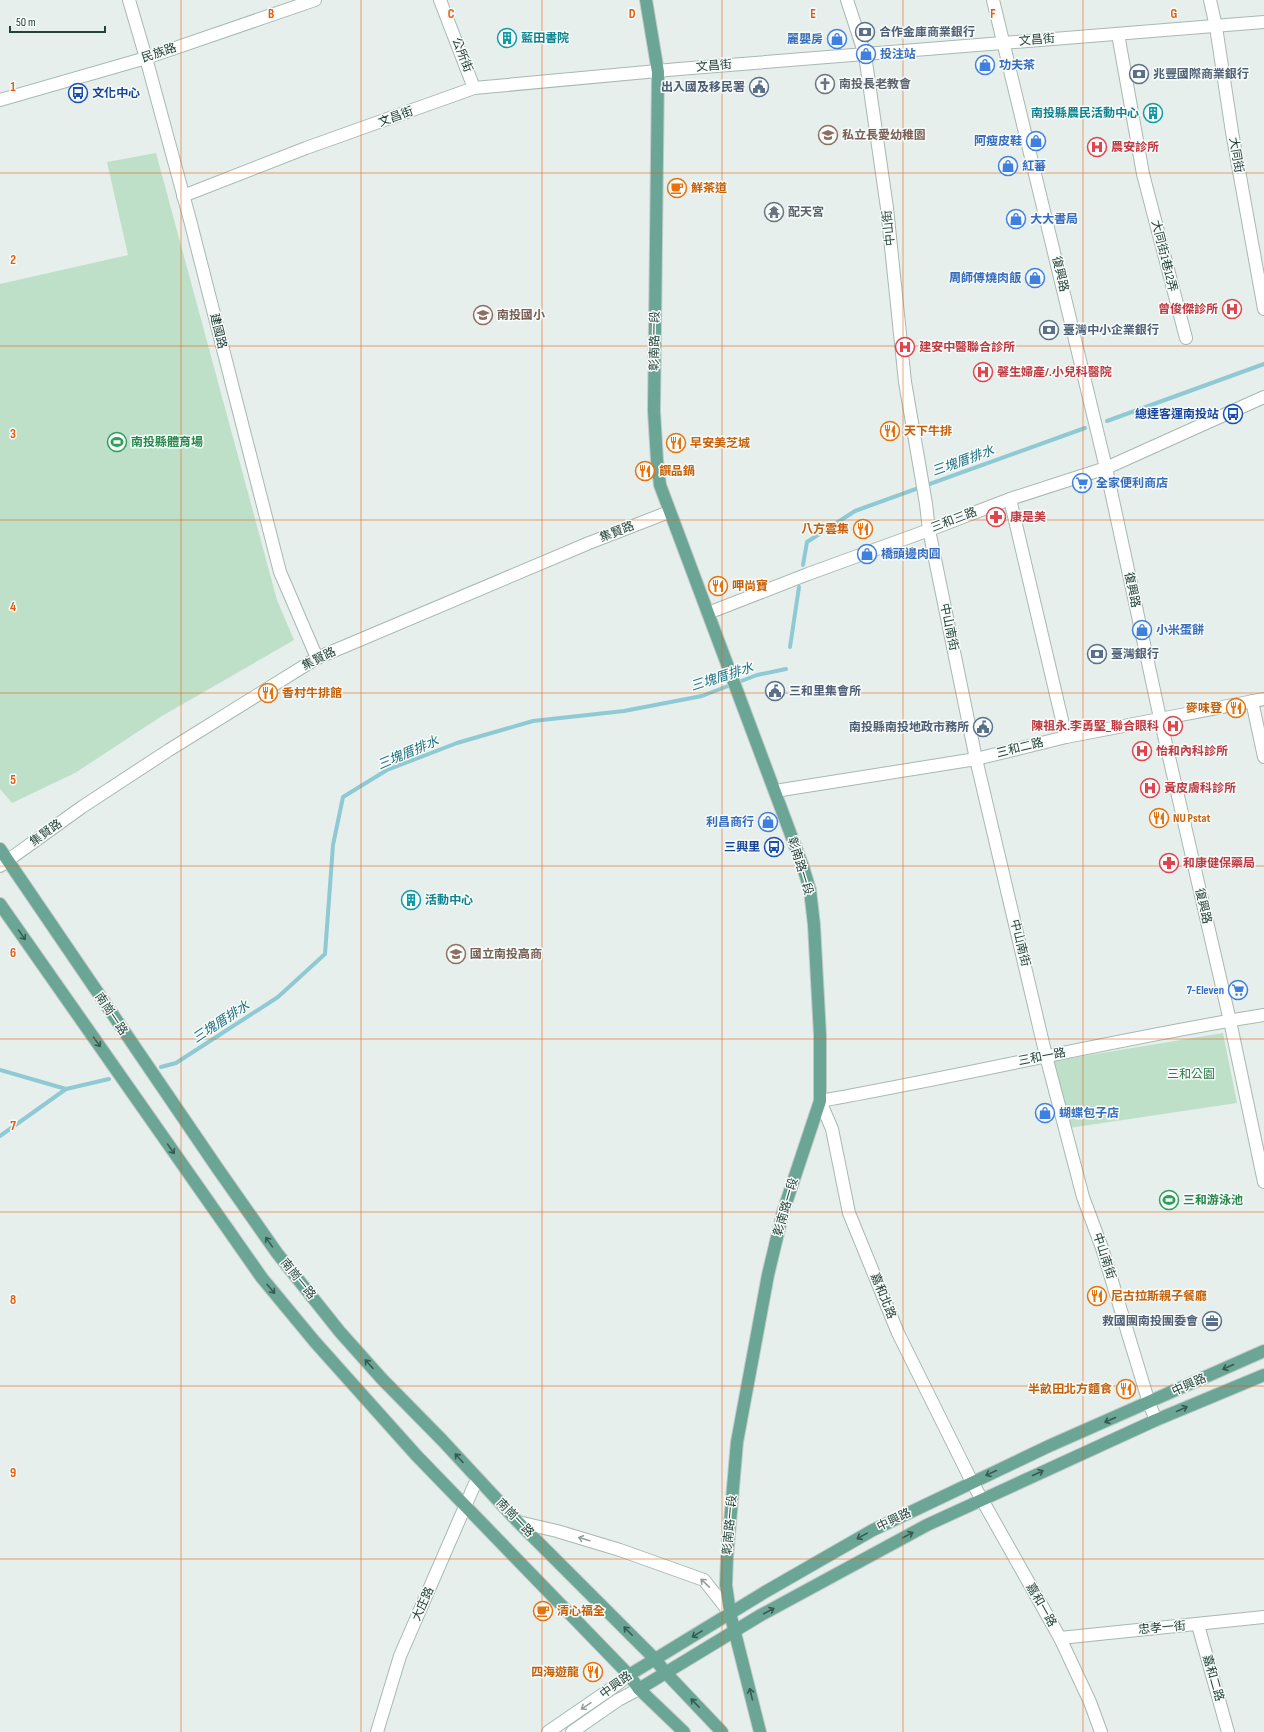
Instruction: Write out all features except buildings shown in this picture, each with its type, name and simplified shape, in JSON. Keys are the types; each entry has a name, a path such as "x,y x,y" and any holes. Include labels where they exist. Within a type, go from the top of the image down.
{"main road":[{"name":"彰南路一段","path":"646,0 658,72 654,411 660,485 803,867 810,890 814,925 820,1101 784,1212 768,1275 736,1442 727,1557 726,1585 730,1613 760,1732"},
{"name":"南崗一路","path":"0,849 4,864 43,915 213,1163 277,1252 351,1344 382,1379 442,1440 518,1522 656,1659"},
{"path":"0,904 262,1278 342,1372 416,1455 629,1675 639,1689 684,1732"},
{"name":"中興路","path":"629,1675 814,1563 873,1530 1049,1446 1264,1351"},
{"name":"中興路","path":"639,1689 735,1630 927,1525 1156,1420 1264,1375"},
{"path":"656,1659 665,1672 722,1732"}],"street":[{"name":"建國路","path":"129,0 183,196 280,572 317,658"},
{"name":"民族路","path":"0,100 146,58 315,0"},
{"name":"公所街","path":"440,0 474,88"},
{"name":"中山街","path":"848,0 865,55 887,208 905,382 918,458"},
{"name":"復興路","path":"993,0 1106,468 1160,718 1230,1020 1264,1182"},
{"name":"大同街","path":"1210,0 1216,27 1232,132 1264,309"},
{"name":"文昌街","path":"183,196 306,148 474,88 1004,42 1216,27 1264,22"},
{"name":"大同街1巷12弄","path":"1118,34 1143,174 1186,338"},
{"name":"三和三路","path":"708,613 1010,499 1106,468 1264,397"},
{"name":"中山南街","path":"918,458 929,530 976,759 1046,1056 1083,1197 1102,1248 1149,1403 1156,1420"},
{"path":"1010,499 1066,737"},
{"name":"集賢路","path":"4,864 82,807 169,750 317,658 590,543 669,512"},
{"name":"三和二路","path":"775,791 976,759 1066,737 1264,699"},
{"path":"1252,701 1264,757"},
{"name":"三和一路","path":"820,1101 911,1085 1046,1056 1230,1020 1264,1015"},
{"name":"嘉和北路","path":"820,1101 832,1129 849,1213 898,1333 972,1482"},
{"name":"大庄路","path":"377,1732 400,1656 477,1479"},
{"name":"嘉和一路","path":"972,1482 1060,1638 1090,1702 1101,1732"},
{"path":"518,1522 557,1531 620,1550 704,1580 730,1613"},
{"name":"忠孝一街","path":"1060,1638 1264,1617"},
{"name":"嘉和二路","path":"1198,1625 1228,1732"},
{"name":"中興路","path":"548,1732 629,1675"},
{"name":"中興路","path":"572,1732 618,1700 639,1689"}],"green space":[{"name":"南投縣體育場","path":"156,153 277,600 294,640 162,716 75,773 12,803 0,789 0,284 128,255 107,162"},
{"name":"三和公園","path":"1223,1033 1237,1103 1069,1128 1053,1061"}],"waterway":[{"name":"三塊厝排水","path":"1107,421 1264,364"},
{"name":"三塊厝排水","path":"803,565 807,542 855,511 1085,428"},
{"name":"三塊厝排水","path":"790,647 799,587"},
{"name":"三塊厝排水","path":"161,1067 176,1063 278,997 325,954 333,845 343,797 387,770 457,743 533,721 624,711 702,696 757,675 786,669"},
{"path":"0,1070 66,1089"},
{"name":"三塊厝排水","path":"0,1136 66,1089 109,1079"}],"place":[{"name":"合作金庫商業銀行","path":"865,32"},
{"name":"藍田書院","path":"507,38"},
{"name":"麗嬰房","path":"837,39"},
{"name":"投注站","path":"866,54"},
{"name":"功夫茶","path":"985,65"},
{"name":"兆豐國際商業銀行","path":"1139,74"},
{"name":"南投長老教會","path":"825,84"},
{"name":"出入國及移民署","path":"759,87"},
{"name":"文化中心","path":"78,93"},
{"name":"南投縣農民活動中心","path":"1153,113"},
{"name":"私立長愛幼稚園","path":"828,135"},
{"name":"阿瘦皮鞋","path":"1036,141"},
{"name":"農安診所","path":"1097,147"},
{"name":"紅蕃","path":"1008,166"},
{"name":"鮮茶道","path":"677,188"},
{"name":"配天宮","path":"774,212"},
{"name":"大大書局","path":"1016,219"},
{"name":"周師傅燒肉飯","path":"1035,278"},
{"name":"曾俊傑診所","path":"1232,309"},
{"name":"南投國小","path":"483,315"},
{"name":"臺灣中小企業銀行","path":"1049,330"},
{"name":"建安中醫聯合診所","path":"905,347"},
{"name":"馨生婦產/.小兒科醫院","path":"983,372"},
{"name":"總達客運南投站","path":"1233,414"},
{"name":"天下牛排","path":"890,431"},
{"name":"南投縣體育場","path":"117,442"},
{"name":"早安美芝城","path":"676,443"},
{"name":"饌品鍋","path":"645,471"},
{"name":"全家便利商店","path":"1082,483"},
{"name":"康是美","path":"996,517"},
{"name":"八方雲集","path":"863,529"},
{"name":"橋頭邊肉圓","path":"867,554"},
{"name":"呷尚寶","path":"718,586"},
{"name":"小米蛋餅","path":"1142,630"},
{"name":"臺灣銀行","path":"1097,654"},
{"name":"三和里集會所","path":"775,691"},
{"name":"香村牛排館","path":"268,693"},
{"name":"麥味登","path":"1236,708"},
{"name":"陳祖永.李勇堅_聯合眼科","path":"1173,726"},
{"name":"南投縣南投地政市務所","path":"983,727"},
{"name":"怡和內科診所","path":"1142,751"},
{"name":"黃皮膚科診所","path":"1150,788"},
{"name":"NU Pstat","path":"1159,818"},
{"name":"利昌商行","path":"768,822"},
{"name":"三興里","path":"774,847"},
{"name":"和康健保藥局","path":"1169,863"},
{"name":"活動中心","path":"411,900"},
{"name":"國立南投高商","path":"456,954"},
{"name":"7-Eleven","path":"1238,990"},
{"name":"蝴蝶包子店","path":"1045,1113"},
{"name":"三和游泳池","path":"1169,1200"},
{"name":"尼古拉斯親子餐廳","path":"1097,1296"},
{"name":"救國團南投團委會","path":"1212,1321"},
{"name":"半畝田北方麵食","path":"1126,1389"},
{"name":"清心福全","path":"543,1611"},
{"name":"四海遊龍","path":"593,1672"}]}
